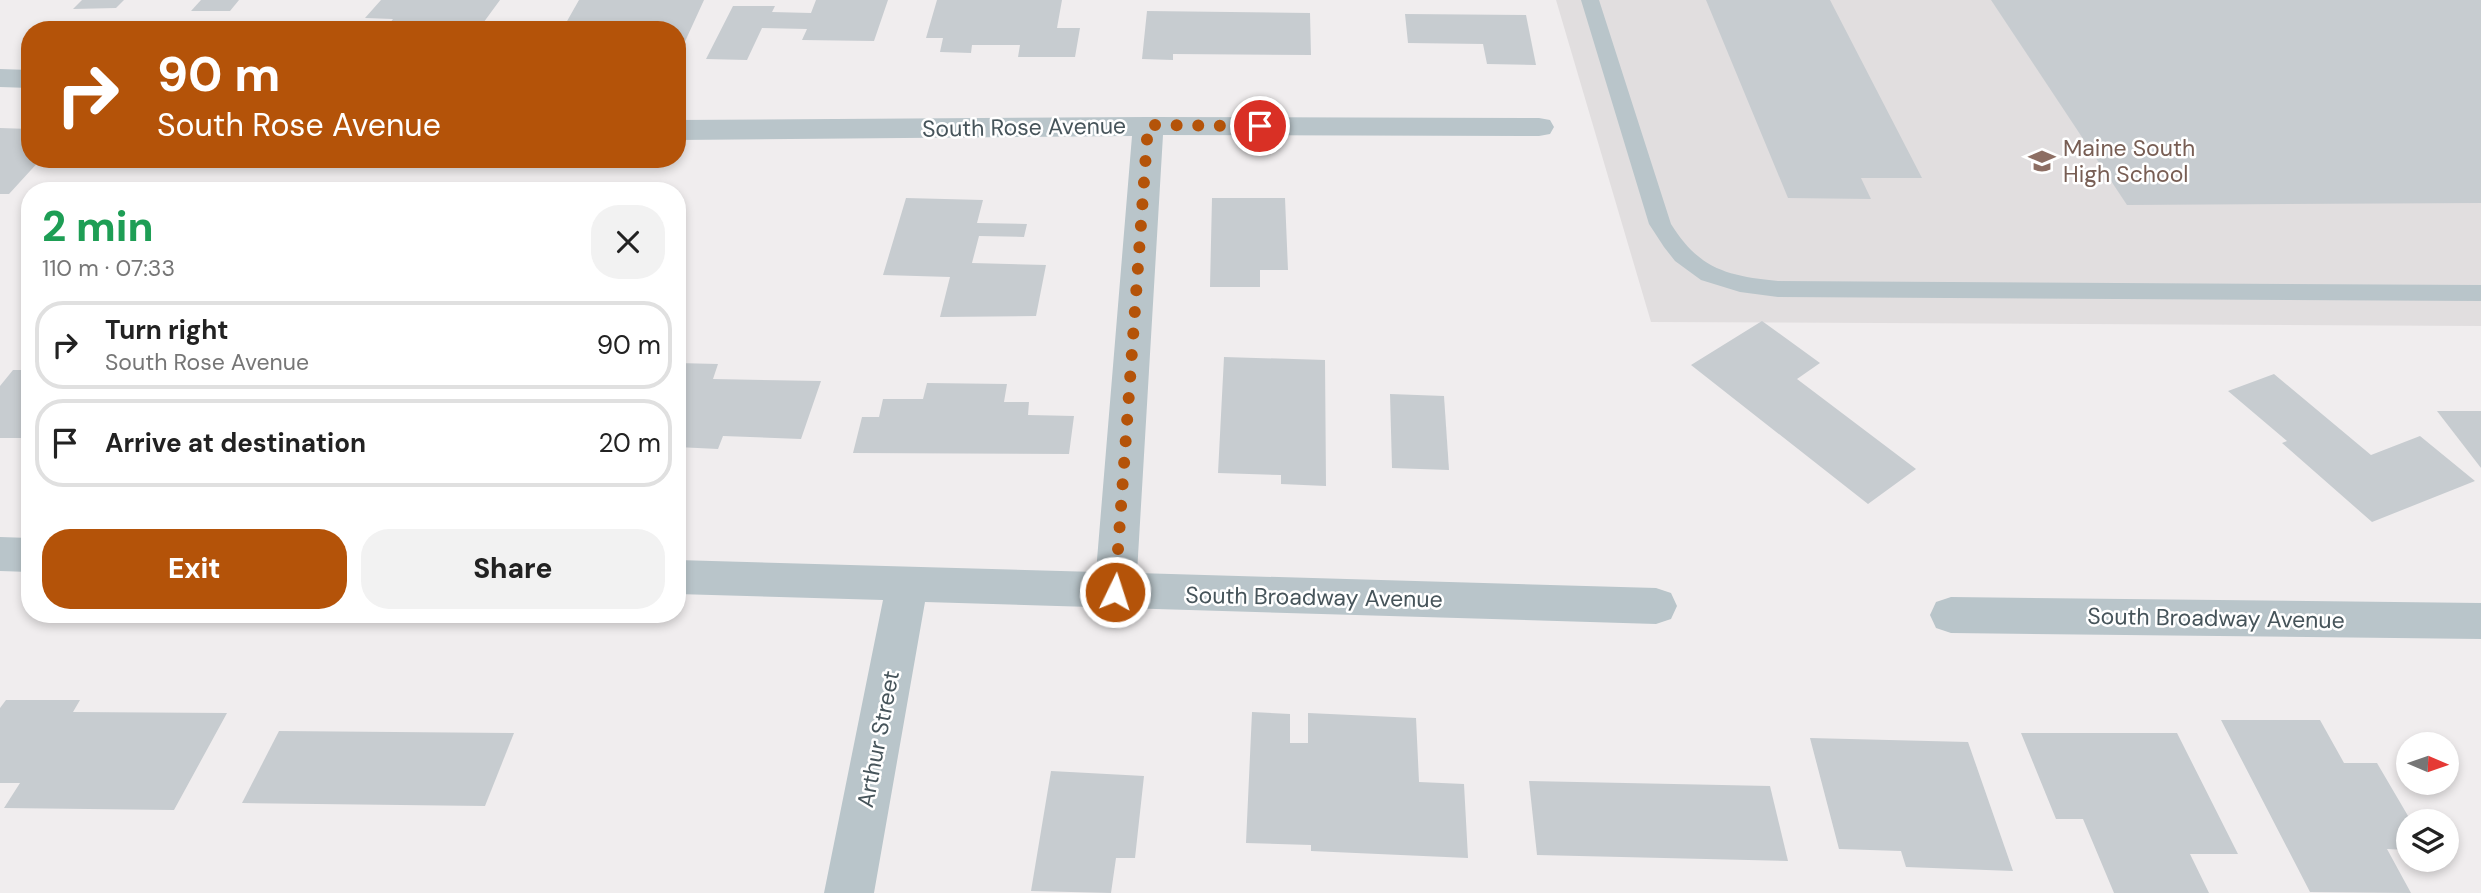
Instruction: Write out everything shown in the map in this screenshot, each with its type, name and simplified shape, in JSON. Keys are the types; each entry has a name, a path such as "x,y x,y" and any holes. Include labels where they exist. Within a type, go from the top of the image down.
{"street":[{"path":"0,78 21,79"},
{"path":"1115,592 1148,125"},
{"name":"South Rose Avenue","path":"686,130 1148,125 1539,127"},
{"path":"0,554 21,555"},
{"name":"South Broadway Avenue","path":"686,577 1656,606"},
{"name":"Arthur Street","path":"849,893 907,584"},
{"name":"South Broadway Avenue","path":"1951,615 2481,621"}],"lane":[{"path":"1590,0 1660,225 1673,248 1691,265 1714,279 1739,286 1779,289 2481,293"}],"shaded area":[{"name":"Maine South High School","path":"1556,0 2481,0 2481,326 1651,322"}],"building":[{"path":"82,0 124,0 116,8 73,9"},
{"path":"201,0 239,0 230,11 191,11"},
{"path":"381,0 500,0 485,21 392,21 393,19 365,18"},
{"path":"579,0 704,0 686,39 686,21 567,21"},
{"path":"816,0 888,0 874,41 802,40 807,29 762,28 747,60 706,59 733,6 775,6 772,12 811,13"},
{"path":"937,0 1062,0 1057,28 1080,28 1075,57 1018,57 1020,45 972,45 971,53 940,52 943,38 926,38"},
{"path":"1706,0 1830,0 1922,178 1861,178 1871,199 1788,198"},
{"path":"1991,0 2481,0 2481,203 2127,205"},
{"path":"1147,11 1310,13 1311,55 1173,54 1173,60 1142,59"},
{"path":"1405,14 1526,15 1536,65 1487,64 1483,44 1408,43"},
{"path":"0,128 21,129 21,168 33,168 9,194 0,194"},
{"path":"906,198 983,200 977,223 1027,224 1024,237 979,236 972,263 1046,265 1036,316 940,317 950,277 883,275"},
{"path":"1212,198 1285,198 1288,270 1260,270 1260,287 1210,287"},
{"path":"1762,321 1820,363 1797,379 1916,469 1868,504 1691,365"},
{"path":"1224,357 1325,360 1326,486 1281,484 1281,475 1218,473"},
{"path":"686,363 718,364 713,379 821,381 801,439 723,436 718,449 686,447"},
{"path":"13,370 21,370 21,438 0,438 0,386"},
{"path":"2274,374 2371,455 2420,436 2475,481 2372,522 2282,443 2287,441 2228,391"},
{"path":"927,383 1007,384 1004,402 1029,402 1028,415 1074,416 1069,454 853,453 862,417 879,417 883,399 923,399"},
{"path":"1390,394 1444,396 1449,470 1392,468"},
{"path":"2437,411 2481,411 2481,468"},
{"path":"6,700 80,700 73,712 227,713 174,810 4,808 20,783 0,783 0,708"},
{"path":"1252,712 1290,714 1290,743 1308,743 1308,713 1416,718 1419,782 1464,784 1468,858 1311,851 1311,845 1246,843"},
{"path":"2221,720 2320,720 2344,763 2377,763 2404,809 2396,809 2396,849 2387,849 2396,866 2396,872 2400,872 2411,893 2310,892"},
{"path":"279,731 514,733 485,806 242,803"},
{"path":"2021,733 2177,733 2238,854 2190,854 2209,893 2114,893 2083,819 2056,819"},
{"path":"1810,738 1968,742 2013,871 1906,867 1901,851 1839,849"},
{"path":"1051,771 1144,776 1135,858 1116,858 1111,893 1031,891"},
{"path":"1529,781 1770,786 1788,861 1537,855"}],"place":[{"name":"Maine South High School","path":"2042,161"}],"route":[{"path":"1115,592 1148,125 1260,126"}]}
